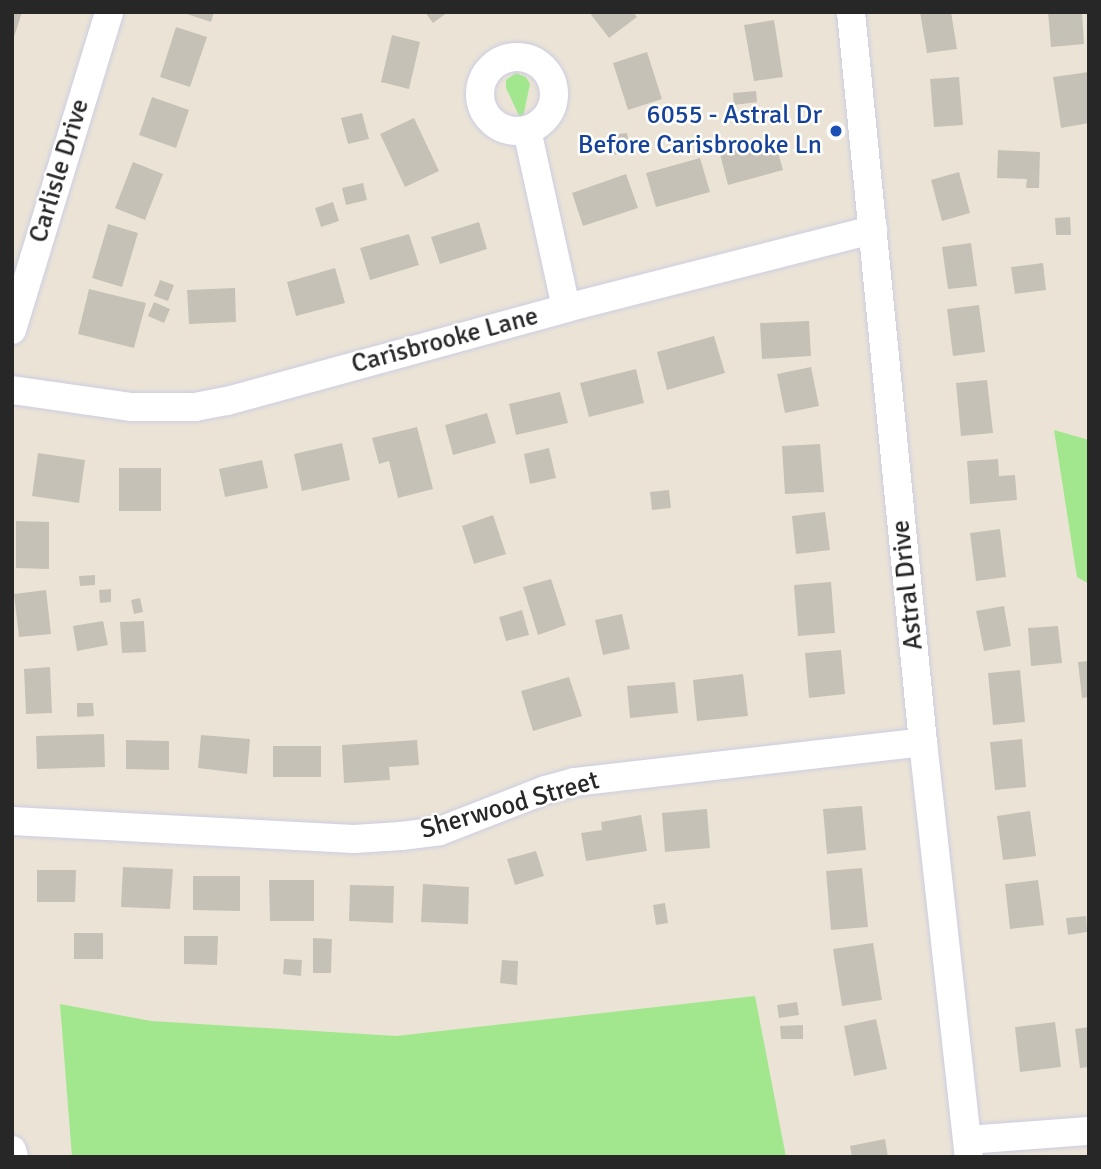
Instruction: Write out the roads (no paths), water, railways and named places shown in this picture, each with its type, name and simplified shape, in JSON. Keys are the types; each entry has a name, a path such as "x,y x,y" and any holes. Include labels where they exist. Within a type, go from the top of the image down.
{"street":[{"name":"Carlisle Drive","path":"12,330 108,12"},
{"name":"Astral Drive","path":"851,12 923,742 969,1149"},
{"path":"527,130 566,308"},
{"name":"Carisbrooke Lane","path":"12,390 102,404 195,407 227,401 566,308 873,230"},
{"name":"Sherwood Street","path":"12,821 354,839 401,836 440,831 574,782 923,742"},
{"path":"969,1149 1089,1131"},
{"path":"12,1150 15,1157"}],"place":[{"name":"6055 - Astral Dr Before Carisbrooke Ln","path":"836,131"}]}
